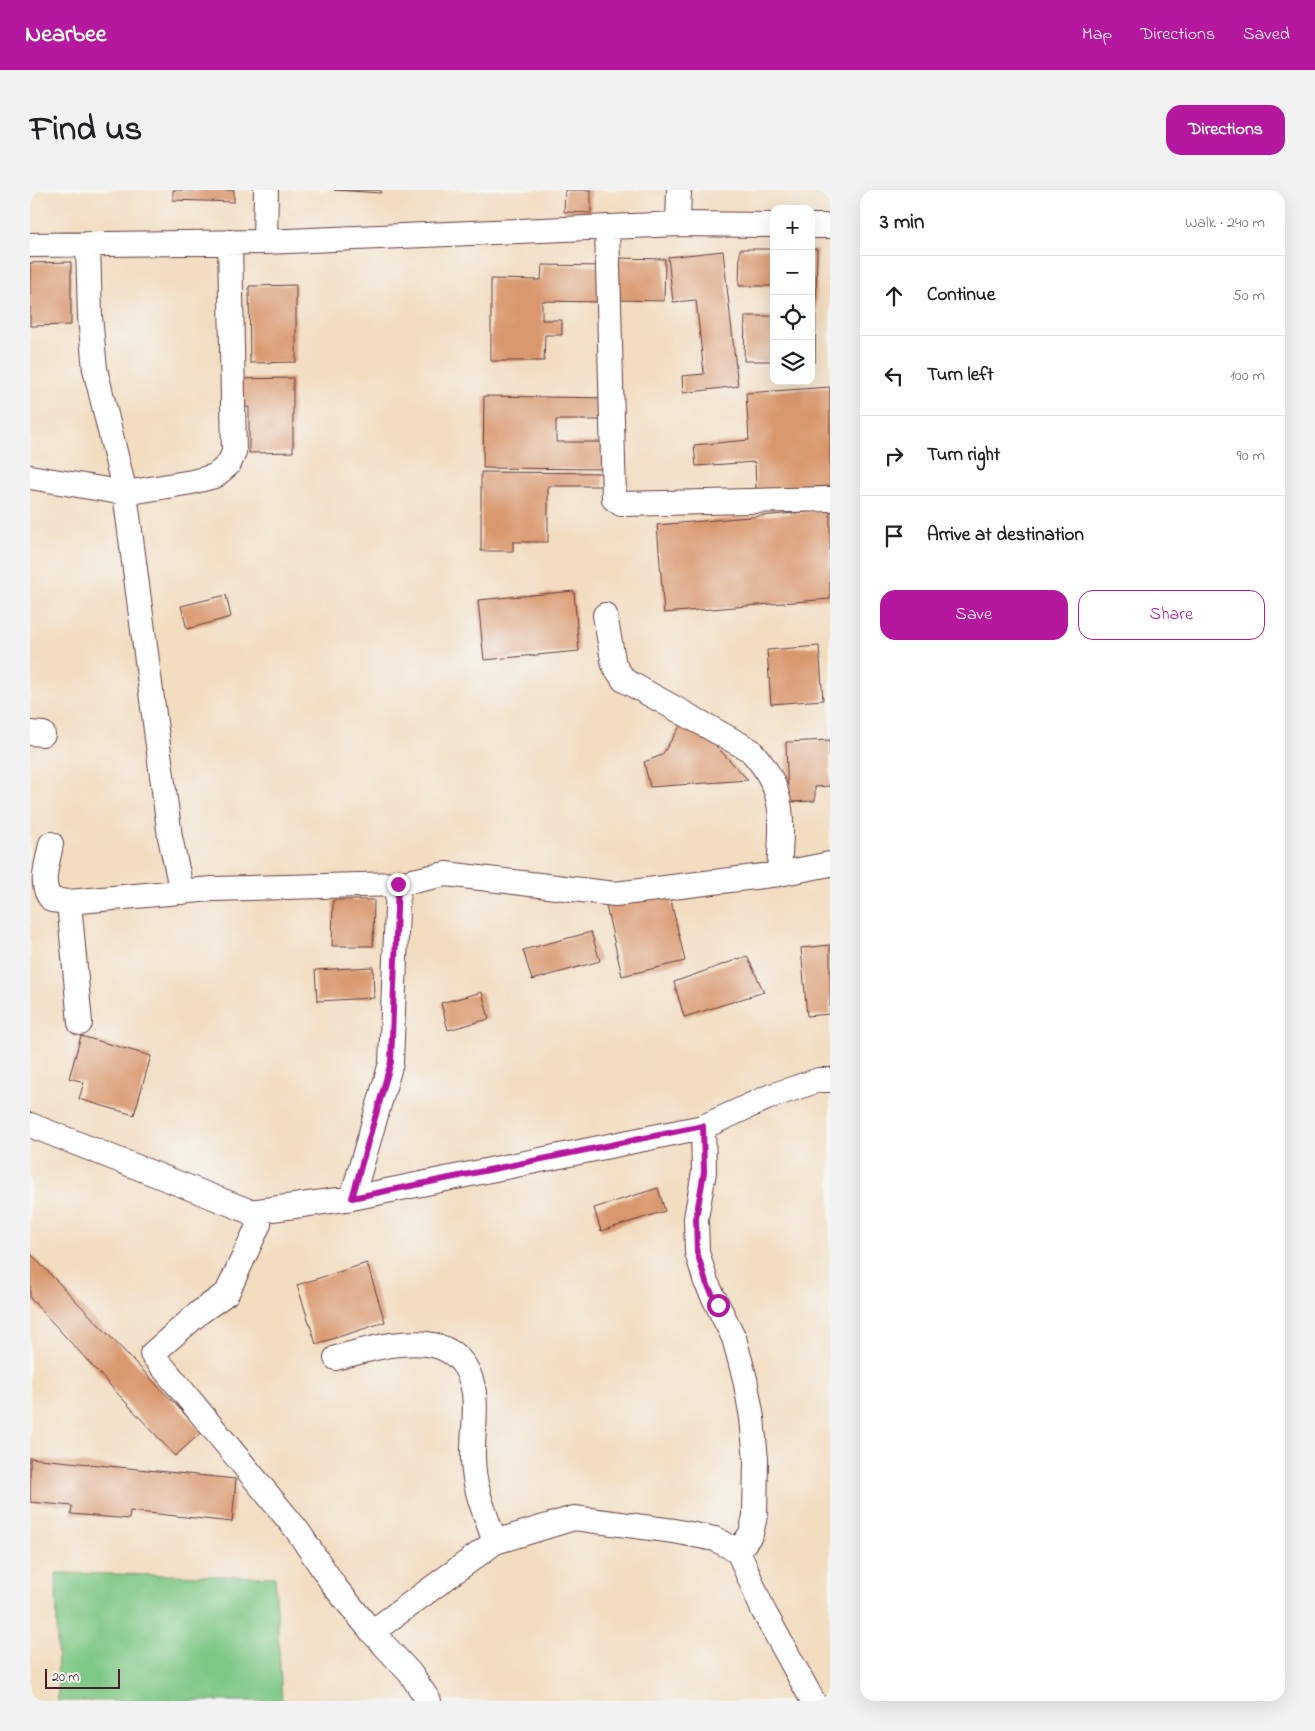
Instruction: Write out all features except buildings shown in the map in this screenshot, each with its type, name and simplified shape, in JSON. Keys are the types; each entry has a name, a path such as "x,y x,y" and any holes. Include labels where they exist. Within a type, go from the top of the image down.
{"street":[{"path":"265,242 266,190"},
{"path":"678,224 679,190"},
{"path":"30,245 265,242 678,224 770,225"},
{"path":"815,226 830,226"},
{"path":"607,227 614,499 621,504 830,499"},
{"path":"30,478 125,493 192,482 215,476 229,464 234,452 230,242"},
{"path":"88,244 90,317 95,369 125,493 170,838 182,892"},
{"path":"606,614 614,665 624,680 750,750 766,766 777,790 782,814 779,874"},
{"path":"51,844 44,884 46,894 52,900 69,902 182,892 398,884 446,874 615,894 779,874 830,864"},
{"path":"352,1198 391,1062 398,884"},
{"path":"69,902 80,1023"},
{"path":"30,1124 251,1212 352,1198 703,1126 771,1096 819,1080 830,1080"},
{"path":"703,1126 704,1172 696,1218 697,1252 706,1282 734,1338 750,1408 756,1460 755,1516 751,1534 738,1552"},
{"path":"251,1212 259,1224 227,1293 200,1312 152,1354 297,1530 335,1587 372,1632 410,1672 429,1701"},
{"path":"336,1358 406,1342 434,1345 453,1352 468,1373 474,1391 476,1420 472,1458 480,1498 495,1542"},
{"path":"372,1632 495,1542 574,1518 674,1531 715,1539 738,1552 763,1610 813,1701"}],"green space":[{"path":"56,1573 275,1577 282,1701 58,1701"}],"route":[{"path":"398,884 391,1062 352,1198 703,1126 704,1172 696,1218 697,1252 706,1282 718,1305"}]}
